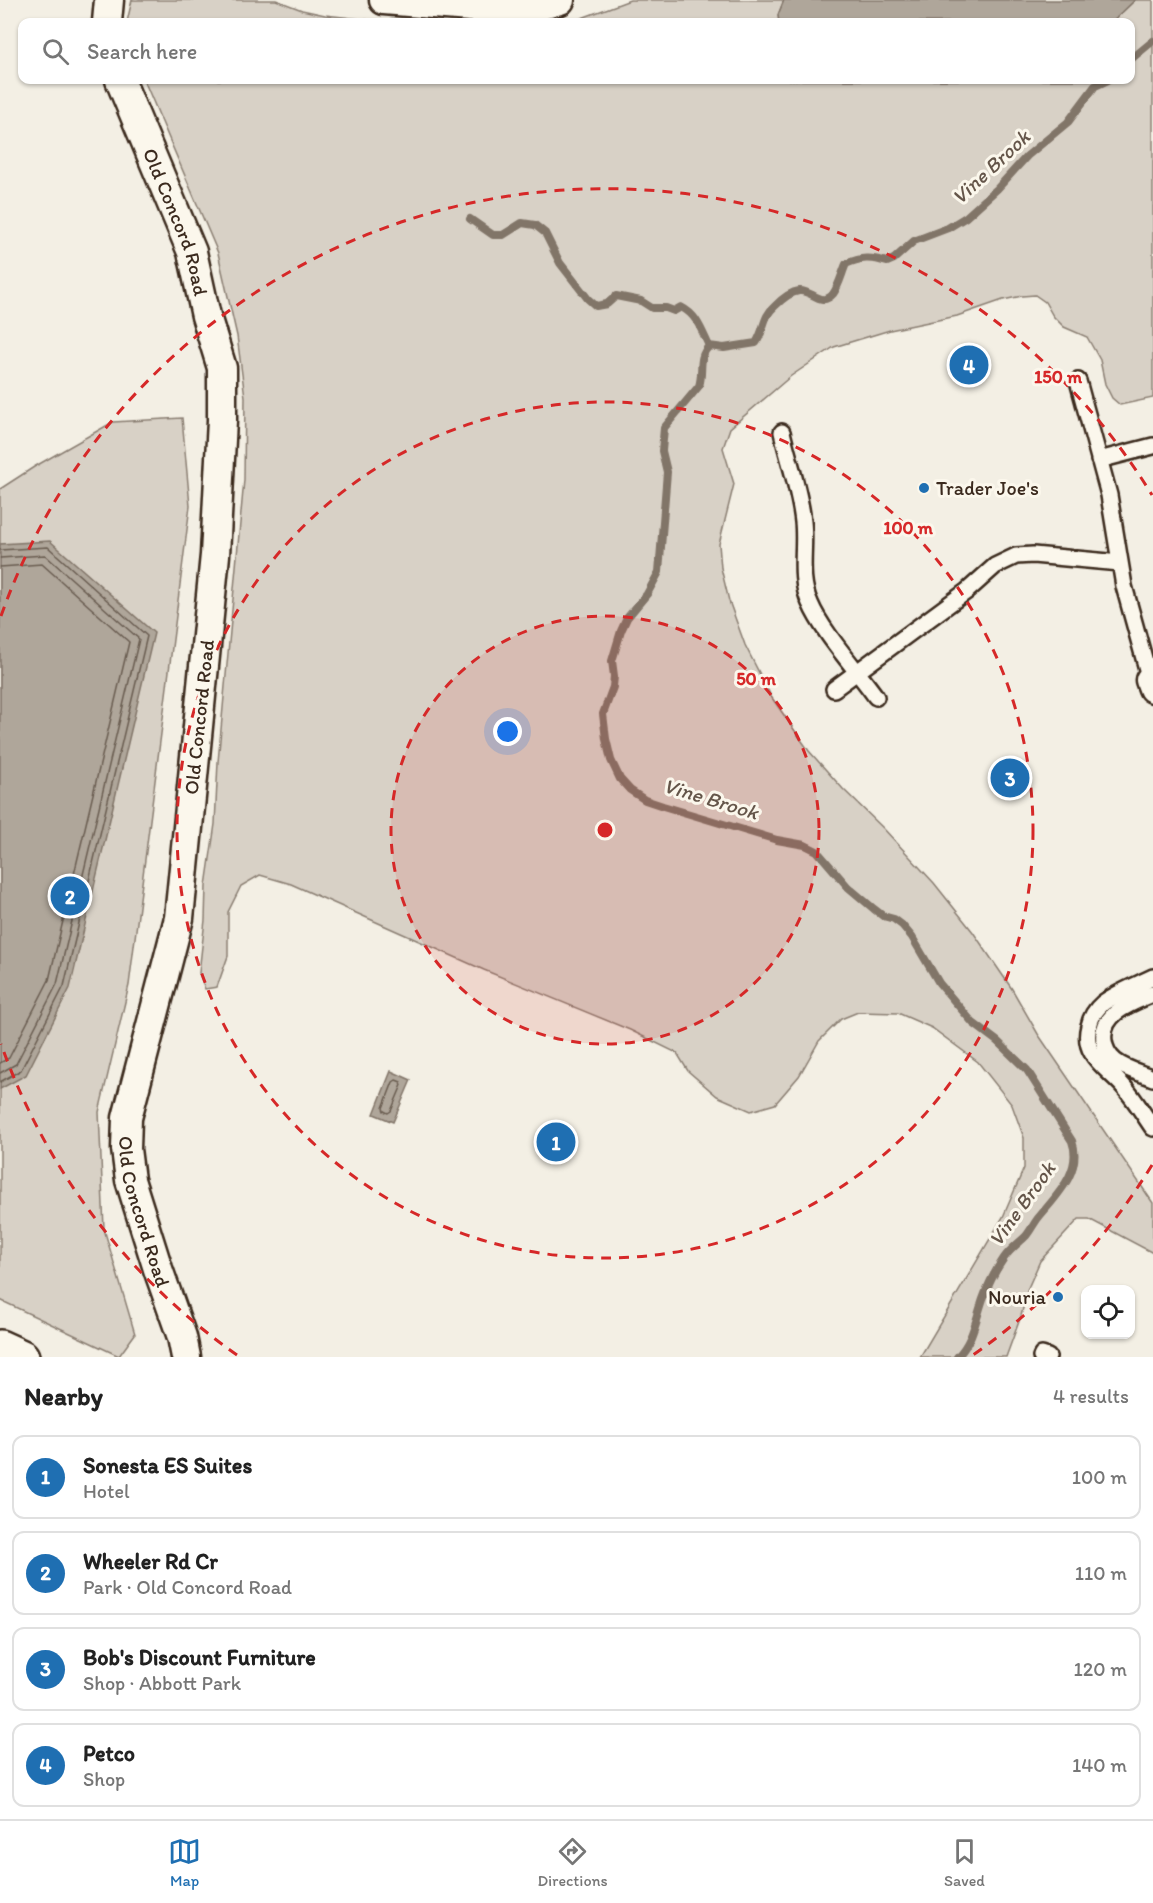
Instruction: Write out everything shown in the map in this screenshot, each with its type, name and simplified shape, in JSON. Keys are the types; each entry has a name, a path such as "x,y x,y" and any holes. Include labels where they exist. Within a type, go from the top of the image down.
{"main road":[{"path":"0,1347 22,1357"}],"street":[{"path":"107,18 109,0"},
{"path":"384,0 519,11 560,0"},
{"name":"Old Concord Road","path":"122,84 192,252 206,316 222,369 222,442 215,555 179,918 127,1118 126,1149 130,1180 182,1337 186,1357"}],"lane":[{"path":"1078,381 1109,495 1129,607 1152,684"},
{"path":"782,432 803,523 803,572 807,595 820,622 876,697"},
{"path":"1099,460 1153,446"},
{"path":"834,689 967,591 995,566 1009,559 1032,555 1120,563"},
{"path":"1153,977 1097,1008 1092,1017 1087,1038 1098,1063 1123,1086 1153,1128"},
{"path":"1153,994 1118,1010 1108,1023 1103,1039 1109,1054 1115,1061 1153,1078"},
{"path":"1041,1357 1042,1355 1048,1357"}],"shaded area":[{"path":"132,0 276,0 302,10 352,18 128,18"},
{"path":"630,0 784,0 778,18 582,18"},
{"path":"1135,0 1153,0 1153,398 1120,405 1112,398 1105,384 1100,360 1087,337 1064,327 1053,316 1045,302 1035,295 1022,296 957,316 890,330 834,347 791,376 730,428 723,448 734,484 719,544 721,568 729,601 745,645 772,698 809,751 934,883 973,932 1012,989 1038,1034 1153,1203 1153,1253 1089,1219 1079,1219 1040,1261 1028,1288 1021,1316 1006,1357 920,1357 1003,1217 1024,1168 1024,1138 1012,1105 978,1062 932,1028 898,1013 858,1012 841,1019 819,1041 799,1076 775,1104 751,1111 717,1096 688,1071 677,1053 630,1030 484,970 291,884 260,875 241,886 228,912 228,956 217,987 205,989 199,973 206,886 215,824 218,762 244,480 245,397 237,336 218,253 146,84 1135,84 1135,18 1116,18"},
{"path":"182,418 190,506 129,985 99,1112 104,1229 135,1334 119,1356 0,1300 0,489 113,422"}],"water":[{"path":"784,0 1135,0 1116,18 778,18"},
{"path":"50,541 154,633 70,988 26,1075 0,1089 0,544"},
{"path":"391,1071 411,1080 393,1122 374,1114"}],"waterway":[{"name":"Vine Brook","path":"1135,56 1153,41"},
{"name":"Vine Brook","path":"957,1357 970,1337 985,1294 1001,1263 1026,1236 1060,1192 1071,1173 1074,1163 1072,1141 1027,1070 997,1041 973,1023 939,983 912,937 902,925 874,909 848,887 817,851 805,845 777,840 663,806 645,800 630,790 620,779 611,760 603,714 613,687 612,661 621,631 627,618 647,594 659,572 667,472 662,451 664,428 699,386 705,351 709,346 724,348 756,343 771,310 789,295 803,291 820,299 829,298 837,287 846,264 866,258 887,262 894,259 914,241 948,228 966,217 997,189 1027,156 1068,122 1095,86 1099,84"},
{"path":"470,219 493,235 503,235 522,223 535,225 545,233 560,263 596,306 607,304 616,296 641,301 652,308 666,308 674,311 681,307 695,318 709,346"}],"place":[{"name":"Petco","path":"969,365"},
{"name":"Trader Joe's","path":"924,488"},
{"name":"Bob's Discount Furniture","path":"1010,778"},
{"name":"Wheeler Rd Cr","path":"70,896"},
{"name":"Sonesta ES Suites","path":"556,1142"},
{"name":"Nouria","path":"1058,1297"}]}
